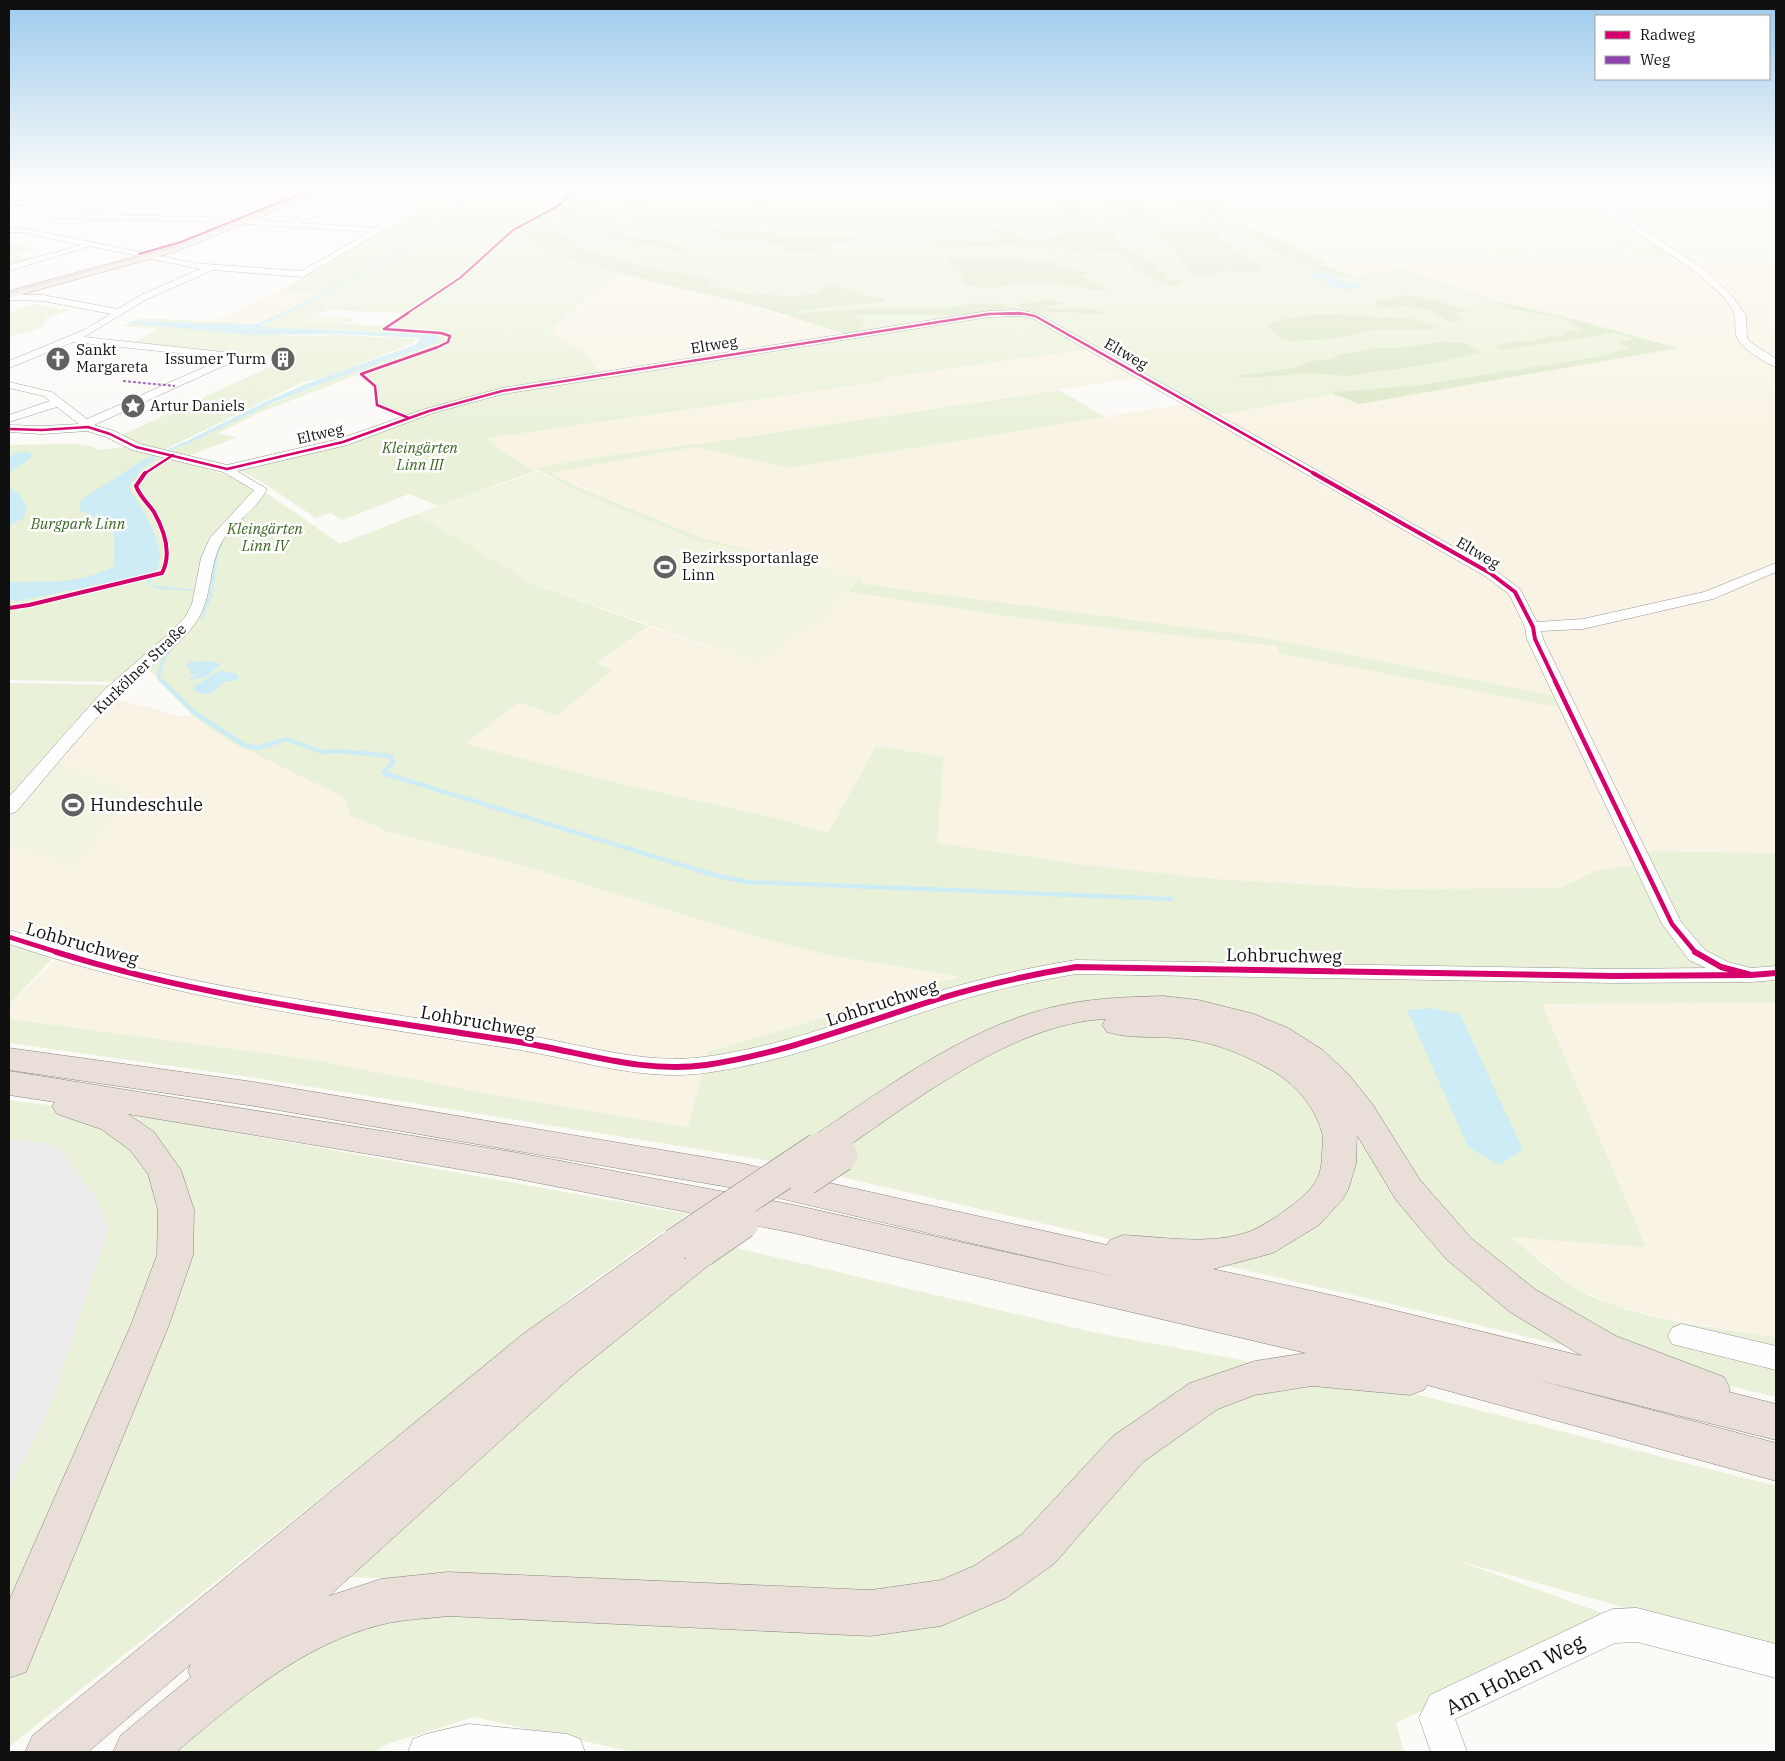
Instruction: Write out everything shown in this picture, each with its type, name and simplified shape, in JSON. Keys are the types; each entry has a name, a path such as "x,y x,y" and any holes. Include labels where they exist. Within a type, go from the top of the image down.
{"highway":[{"path":"50,1752 537,1346 688,1248 830,1152 959,1057 1008,1034 1054,1017 1095,1009 1163,1006 1198,1010 1243,1021 1277,1036 1312,1058 1338,1083 1361,1114 1408,1190 1459,1249 1523,1301 1602,1348 1668,1374 1776,1410"},
{"path":"830,1152 972,1068 1017,1046 1056,1033 1135,1024 1210,1032 1249,1046 1283,1062 1308,1080 1327,1106 1340,1134 1339,1164 1330,1190 1306,1215 1260,1243 1212,1254 1135,1251 1016,1239"},
{"path":"9,1059 254,1094 740,1176 1335,1312 1776,1422"},
{"path":"9,1084 239,1118 513,1165 794,1219 1332,1342 1776,1462"},
{"path":"9,1089 14,1094 59,1103 113,1120 142,1141 164,1170 176,1210 174,1254 150,1325 9,1655"},
{"path":"121,1752 688,1248"},
{"path":"138,1752 208,1694 264,1653 328,1620 382,1602 448,1594 871,1613 941,1602 990,1582 1038,1549 1128,1450 1204,1396 1255,1378 1312,1369 1393,1374 1604,1414"}],"main road":[{"path":"9,290 78,272"},
{"path":"9,296 28,293 92,272"}],"street":[{"path":"9,365 72,339 144,297 202,272"},
{"path":"270,272 295,274 309,272"},
{"path":"1703,272 1730,299 1741,316 1742,338 1746,344 1776,364"},
{"path":"28,293 117,312"},
{"name":"Eltweg","path":"227,469 343,442 429,411 502,391 989,314 1025,313 1035,316 1490,573 1515,592 1533,627 1535,639 1694,966"},
{"path":"9,429 42,430 87,426 237,356 72,339"},
{"path":"9,385 48,394 87,426"},
{"path":"9,419 59,402"},
{"name":"Kurkölner Straße","path":"9,808 110,694 169,642 191,618 199,604 208,558 217,538 257,496 261,489 227,469 152,452 87,426"},
{"path":"1533,627 1583,624 1708,596 1776,567"},
{"name":"Lohbruchweg","path":"9,937 72,958 145,976 249,997 553,1048 615,1062 659,1067 700,1065 745,1059 793,1046 994,981 1076,966 1694,966 1752,976 1776,973"},
{"path":"1682,1336 1776,1358"},
{"name":"Am Hohen Weg","path":"1450,1752 1436,1718 1442,1707 1613,1626 1637,1625 1776,1660"},
{"path":"426,1752 469,1742 567,1752"}],"shaded area":[{"path":"1342,272 1371,272 1351,275"},
{"path":"1413,272 1702,272 1735,307 1739,315 1741,338 1744,344 1776,365 1776,565 1706,595 1582,622 1542,624 1530,618 1517,592 1492,573 1214,416 1334,394 1359,404 1676,347 1577,320 1518,307"},
{"path":"1705,272 1776,272 1776,363 1749,345 1745,338 1743,316 1739,308"},
{"path":"617,273 801,320 841,333 600,372 584,352 560,339 551,330"},
{"path":"279,290 318,294 260,323 216,320"},
{"path":"1095,348 1142,377 705,443 597,457 536,468 538,471 496,447 487,438 886,381 883,378"},
{"path":"1191,403 1288,462 1331,491 1346,496 1355,505 1381,514 1513,592 1539,630 1710,597 1776,568 1776,853 1642,851 1637,865 1597,870 1560,888 1387,889 1215,879 1085,865 937,843 944,757 876,746 828,833 777,818 618,783 464,745 519,702 611,670 597,664 648,626 759,664 813,623 820,625 848,592 1019,618 1278,646 1279,653 1562,707 1261,637 863,584 861,576 702,538 549,473 695,447 789,468"},
{"path":"113,699 149,707 175,716 193,716 230,742 344,797 389,832 514,863 760,938 832,956 960,975 708,1052 688,1127 484,1093 315,1060 9,1019 9,1006 71,944 9,928 9,844 73,868 136,792 56,762"},
{"path":"1776,1003 1776,1337 1669,1319 1612,1305 1572,1286 1512,1236 1645,1246 1541,1004"},
{"path":"9,1138 56,1144 92,1191 109,1227 49,1411 9,1489"}],"green space":[{"name":"Kleingärten Linn III","path":"314,272 463,272 403,313 326,310 305,322 391,326 467,272 1343,272 1352,275 1371,272 1413,272 1518,307 1577,320 1677,348 1359,404 1334,394 1214,416 1095,348 883,378 886,381 488,438 496,447 535,471 439,506 409,494 343,520 331,513 316,518 259,480 236,469 344,446 410,420 480,398 852,335 843,330 800,318 616,273 551,330 560,339 584,352 601,374 509,389 404,417 376,407 374,388 358,376 370,375 357,375 256,414 217,434 237,437 188,456 164,453 295,394 335,378 437,343 432,335 264,327 257,325 134,321 293,336 338,335 416,339 414,343 331,375 301,383 164,450 136,444 120,436 289,358 132,343 159,329 122,326 140,318 268,324 260,323 317,294 279,290"},
{"path":"619,272 674,272 708,278 710,281 707,285 750,295 757,293 790,297 820,293 824,287 835,285 859,295 885,299 882,302 802,310 792,314 870,308 941,309 974,303 1002,304 1005,307 1014,307 1019,311 971,315 855,315 854,317 865,321 857,334 848,335 755,305"},
{"path":"1090,272 1095,273 1081,276 1109,289 1094,290 1070,285 1038,283 979,287 962,283 964,278 955,273"},
{"path":"1140,272 1161,272 1170,276 1165,279 1182,280 1182,285 1167,285"},
{"path":"1193,272 1225,272 1186,277 1197,274"},
{"path":"1333,272 1341,272 1354,277 1346,277"},
{"path":"1406,295 1434,300 1470,311 1453,313 1462,319 1454,322 1433,312 1413,307 1383,308 1374,305 1378,301"},
{"path":"1045,299 1066,303 1045,307 1046,309 1090,309 1105,312 1096,315 1070,312 1041,312 1039,315 1027,312 1017,304 1041,302"},
{"path":"1498,303 1577,320 1677,348 1359,404 1334,394 1333,392 1414,386 1597,357 1628,349 1628,347 1618,343 1633,339 1622,334 1609,333 1504,350 1497,349 1493,347 1516,341 1533,341 1549,336 1565,336 1561,332 1582,330 1573,323 1563,319 1519,310"},
{"path":"33,304 71,309 42,320 47,321 38,329 9,337 9,311 15,311"},
{"path":"1322,314 1413,319 1436,327 1435,329 1373,330 1331,339 1292,341 1282,339 1266,325 1287,318"},
{"path":"317,316 356,318 348,323 306,322"},
{"path":"1443,342 1465,343 1481,352 1432,364 1344,376 1309,373 1263,377 1232,377 1293,368 1312,361 1332,359 1340,354 1372,348 1394,348"},
{"path":"1059,390 1105,417 789,468 695,447 550,473 702,538 788,559 696,541 570,488 536,468 597,457 705,443"},
{"path":"75,444 90,446 97,450 125,447 236,478 255,490 268,494 340,544 417,514 534,584 648,626 597,663 612,670 557,716 519,702 465,744 618,783 777,818 828,833 876,746 944,757 937,843 1085,865 1215,879 1387,889 1560,888 1597,870 1636,865 1642,851 1776,853 1776,1003 1542,1004 1646,1247 1512,1237 1548,1268 1571,1285 1592,1297 1642,1314 1776,1337 1776,1397 1379,1301 772,1161 256,1078 9,1043 9,1019 315,1060 484,1093 688,1127 708,1052 959,976 832,956 760,938 514,863 389,832 350,815 344,797 230,742 193,716 154,674 137,664 117,682 9,680 9,445"},
{"name":"Bezirkssportanlage Linn","path":"538,471 570,488 696,541 861,576 820,625 813,624 759,664 534,584 417,514"},
{"path":"861,576 863,584 1261,637 1559,697 1563,708 1278,653 1277,646 1019,618 848,592"},
{"path":"9,683 110,685 71,726 9,801"},
{"name":"Hundeschule","path":"56,762 137,792 73,869 9,844 9,817"},
{"path":"9,942 52,959 9,1005"},
{"path":"9,1100 159,1119 688,1214 574,1295 9,1747 9,1489 49,1411 109,1227 92,1191 56,1145 9,1138"},
{"path":"732,1247 1097,1333 1391,1388 1776,1486 1776,1650 1456,1560 1616,1618 1396,1723 1404,1752 634,1752 474,1717 387,1744 375,1752 156,1752 194,1717 305,1643 549,1583 347,1577 564,1377"}],"water":[{"path":"1319,273 1361,287 1346,289 1334,287 1310,276"},
{"path":"134,321 257,325 264,327 433,335 441,338 437,343 274,402 192,442 157,455 154,461 142,469 129,487 150,524 160,555 157,569 150,585 196,591 159,589 148,585 146,581 149,574 19,601 9,600 9,582 63,581 89,576 114,566 114,532 105,522 79,510 81,500 143,460 306,384 417,344 420,338 341,334 248,335 128,323"},
{"path":"22,452 29,452 32,455 29,460 9,473 9,458"},
{"path":"9,486 20,495 27,507 24,518 9,526"},
{"path":"190,662 219,663 220,665 206,677 188,680 195,675 190,674 190,668 184,666"},
{"path":"221,670 236,674 239,677 237,680 224,682 209,694 199,693 195,690 193,687"},
{"path":"1431,1008 1460,1014 1523,1150 1499,1165 1468,1147 1407,1010"}],"waterway":[{"path":"282,314 308,303 361,272"},
{"path":"257,325 285,313"},
{"path":"202,617 211,594 217,553 221,544"},
{"path":"163,683 158,678 162,663 169,650"},
{"path":"162,681 196,714 246,746 258,748 286,739 322,752 338,751 390,756 393,763 383,773 714,875 747,882 1171,899"}],"tram line":[{"path":"9,293 83,272"}],"marked path":[{"path":"123,381 175,386"}],"cycle path":[{"path":"384,329 466,272"},
{"path":"9,429 42,430 88,427 110,434 136,447 227,469 343,442 429,411 502,391 989,314 1020,313 1035,316 1490,573 1515,592 1533,627 1535,639 1672,924 1697,955 1721,967 1751,975"},
{"path":"361,374 438,347 448,342 450,336 441,333 384,329"},
{"path":"361,374 375,386 377,405 409,418"},
{"path":"9,608 29,605 162,573 167,559 163,535 154,513 141,497 136,486 142,476 157,464 173,455"},
{"path":"9,937 112,968 189,986 319,1010 530,1044 609,1060 666,1067 705,1065 752,1056 799,1044 982,986 1076,967 1614,976 1751,975 1776,973"}],"place":[{"name":"Sankt Margareta","path":"58,359"},
{"name":"Issumer Turm","path":"283,359"},
{"name":"Artur Daniels","path":"133,406"},
{"name":"Bezirkssportanlage Linn","path":"665,567"},
{"name":"Hundeschule","path":"73,805"}],"park label":[{"name":"Burgpark Linn","path":"78,524"},
{"name":"Kleingärten Linn IV","path":"265,538"}]}
